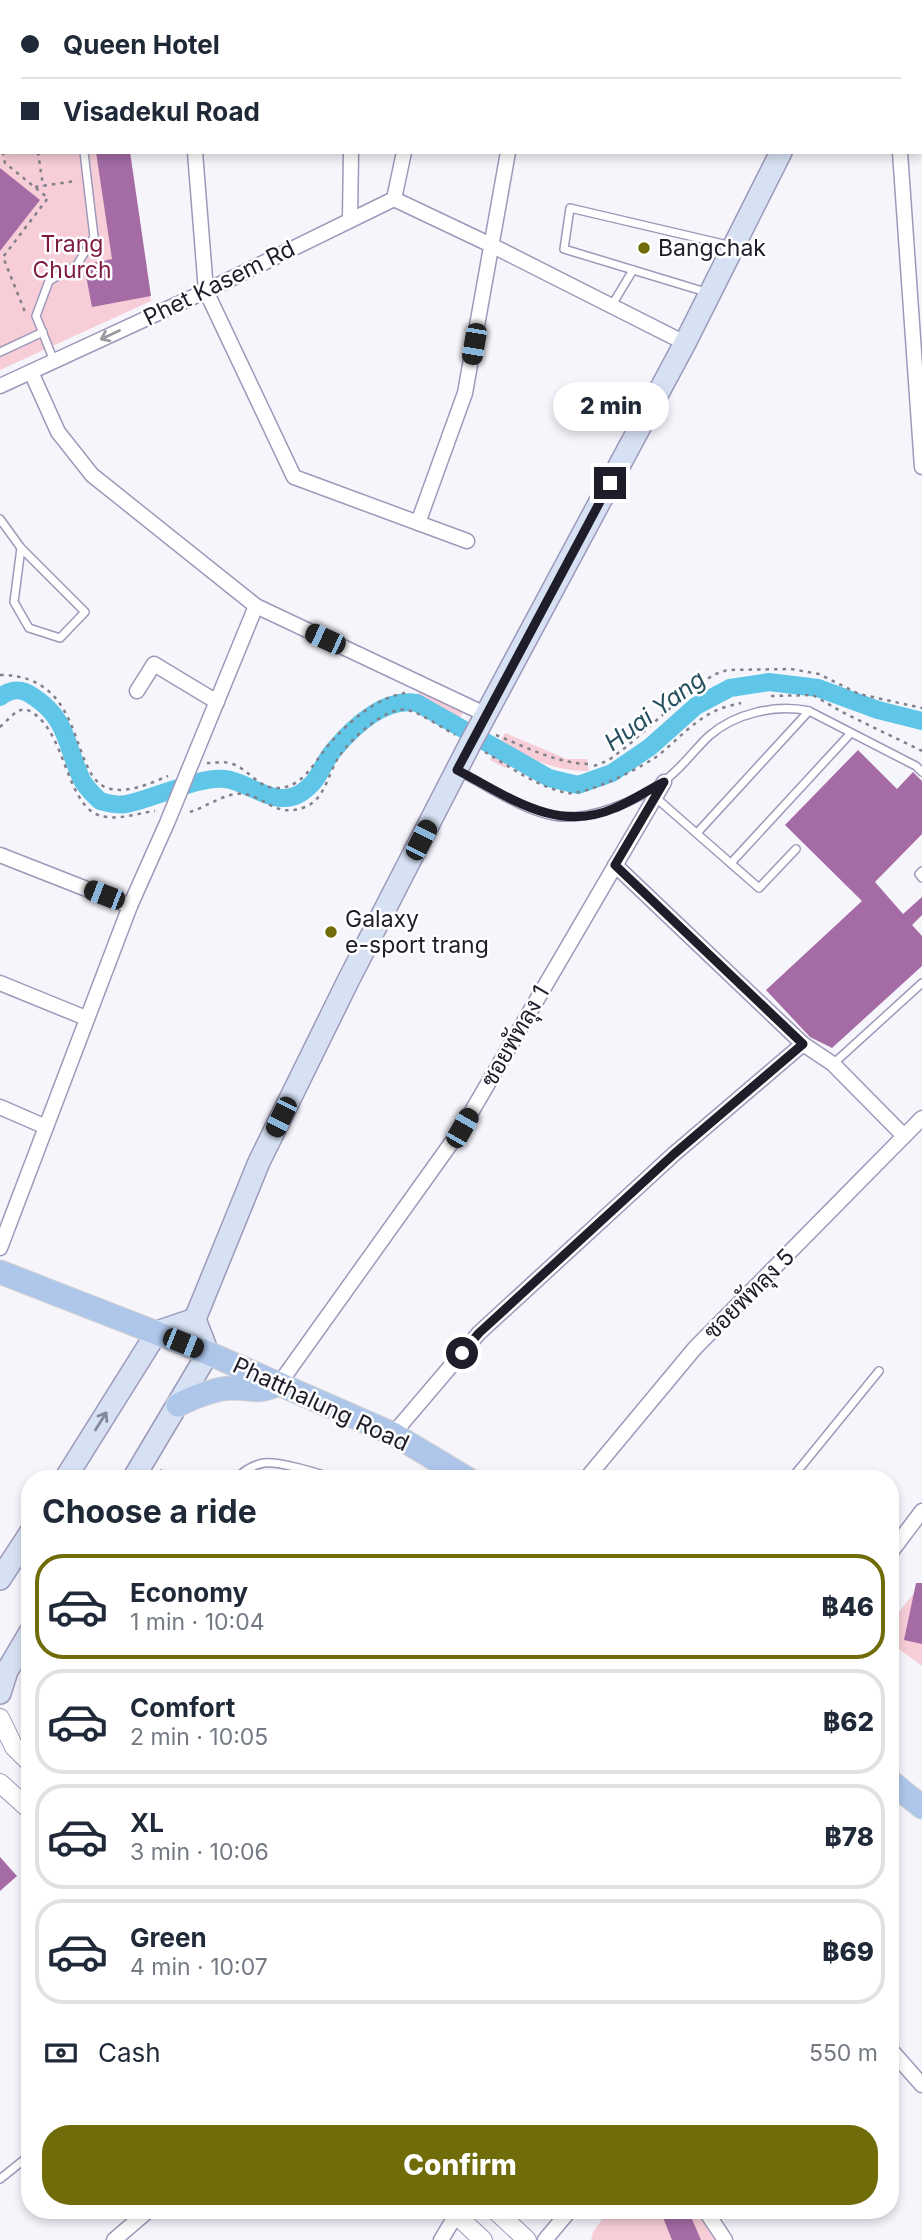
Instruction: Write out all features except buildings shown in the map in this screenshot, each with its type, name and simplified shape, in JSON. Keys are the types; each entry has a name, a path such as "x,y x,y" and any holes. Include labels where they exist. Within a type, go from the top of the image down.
{"main road":[{"path":"138,1470 208,1353 195,1319 259,1162 471,743 684,343 780,154"},
{"name":"Phatthalung Road","path":"0,1272 157,1332 279,1384 393,1434 453,1470"},
{"path":"71,1470 157,1332 195,1319"},
{"path":"178,1405 195,1396 229,1388 262,1392 279,1384"},
{"path":"0,1579 21,1547"},
{"path":"0,1693 7,1671 21,1647"},
{"path":"899,1794 922,1807"}],"street":[{"path":"195,154 206,291 294,477 467,541"},
{"path":"350,219 351,154"},
{"path":"404,154 394,199 491,244 684,343"},
{"path":"418,523 465,393 508,154"},
{"path":"900,154 922,467"},
{"name":"Phet Kasem Rd","path":"0,386 206,291 394,199"},
{"path":"31,372 58,432 92,475 256,606 471,743"},
{"path":"0,1248 130,906 256,606"},
{"path":"137,691 154,664 217,702"},
{"name":"ซอยพัทลุง 1","path":"279,1384 462,1128 664,782"},
{"path":"0,855 130,906"},
{"path":"615,865 803,1044 833,1063 904,1136"},
{"path":"0,983 86,1018"},
{"path":"393,1434 479,1333 674,1154 803,1044"},
{"path":"0,1107 46,1127"},
{"name":"ซอยพัทลุง 5","path":"593,1470 695,1348 922,1118"},
{"path":"899,1541 922,1511"},
{"path":"0,1718 14,1747 21,1754"},
{"path":"0,1783 21,1802"},
{"path":"899,1792 922,1798"},
{"path":"899,2059 922,2085"},
{"path":"114,2240 138,2219"},
{"path":"440,2240 451,2219"},
{"path":"460,2219 483,2240"},
{"path":"505,2219 527,2240"},
{"path":"545,2240 562,2219"},
{"path":"711,2219 725,2240"}],"lane":[{"path":"54,361 39,334 36,316 49,281 77,265 94,237 84,154"},
{"path":"709,293 564,249 570,208 733,246"},
{"path":"611,305 633,270"},
{"path":"0,352 39,334"},
{"path":"0,519 22,548 85,612 60,638 29,628 14,602 22,548"},
{"path":"471,743 539,813 558,817 584,817 614,808 664,782 711,734 733,720 791,707 809,711 916,766 922,772"},
{"path":"697,833 809,711"},
{"path":"731,863 850,733"},
{"path":"655,797 759,888 796,849"},
{"path":"922,871 919,874 922,877"},
{"path":"833,1063 922,984"},
{"path":"798,1470 879,1371"},
{"path":"244,1470 265,1462 309,1470"},
{"path":"0,2179 21,2162"}],"path":[{"path":"4,154 5,163 48,198 3,257 39,334"},
{"path":"38,154 43,186"},
{"path":"35,187 87,179"},
{"path":"594,766 609,760 626,747 713,675 727,670 791,669 819,674 859,694 922,708"},
{"path":"0,675 31,680 50,691 63,707 95,779 108,789 125,790 170,776 191,764 232,763 248,772 262,785 275,788 292,785 307,775 350,723 379,702 397,694 412,692"},
{"path":"0,727 17,712 25,709 43,720 52,734 81,800 92,813 105,818 125,817 155,810 168,818 228,796 245,794 274,808 294,811 310,806 326,787 339,756 360,732 389,712 408,709 471,743 570,763 588,764"}],"green space":[{"name":"Trang Church","path":"0,154 130,154 151,301 0,370"},
{"path":"420,689 463,712 453,732 445,728 449,717 415,699"},
{"path":"505,733 567,759 587,759 589,771 559,768 514,751 505,768 490,760"},
{"path":"922,1583 922,1666 899,1649 899,1612"},
{"path":"602,2219 702,2219 714,2240 591,2240"}],"waterway":[{"name":"Huai Yang","path":"0,697 9,692 21,691 30,694 45,706 60,724 86,786 100,801 120,805 214,779 234,781 272,796 291,797 312,784 333,751 360,724 381,709 405,702 417,703 549,778 578,785 612,773 650,747 696,706 730,688 769,682 818,688 878,710 922,721"}],"place":[{"name":"Bangchak","path":"644,248"},
{"name":"Galaxy e-sport trang","path":"331,932"}],"route":[{"path":"462,1353 479,1333 674,1154 803,1044 615,865 664,782 614,808 584,817 558,817 539,813 457,770 610,483"}]}
